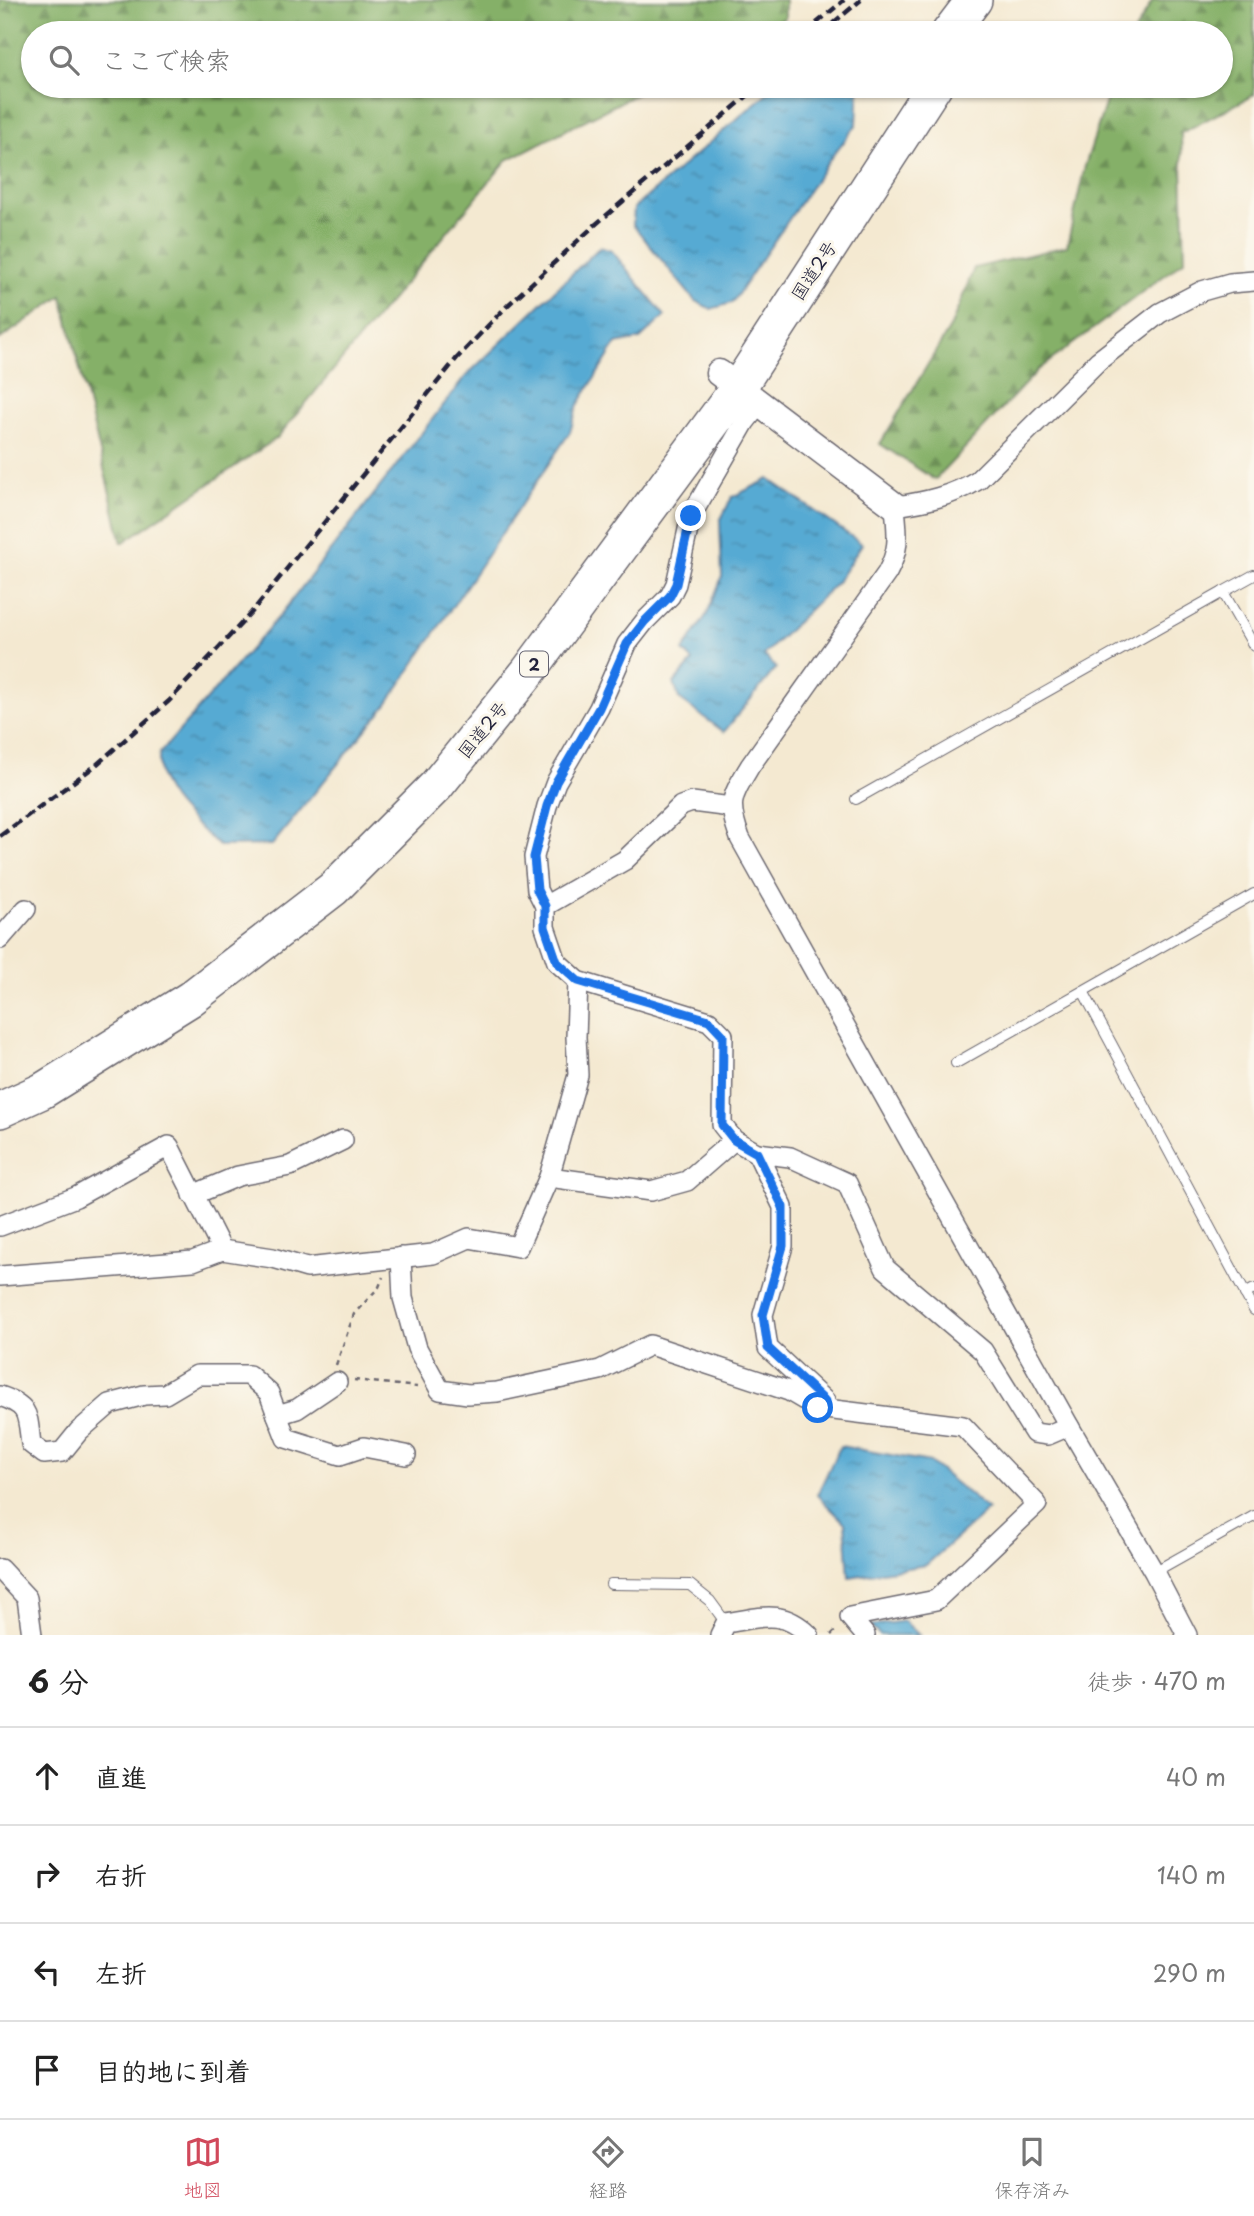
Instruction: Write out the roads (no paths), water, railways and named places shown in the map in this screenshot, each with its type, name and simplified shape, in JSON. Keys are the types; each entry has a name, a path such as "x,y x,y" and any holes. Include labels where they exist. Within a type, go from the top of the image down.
{"highway":[{"path":"958,21 974,0"},
{"path":"981,21 996,0"},
{"name":"国道2号","path":"0,1090 30,1076 184,981 326,870 424,768 739,388 904,98"},
{"name":"国道2号","path":"0,1110 41,1091 190,999 333,889 445,775 528,672 739,388 926,98"}],"street":[{"path":"739,388 895,506 930,501 959,492 978,480 1098,361 1160,313 1202,291 1254,281"},
{"path":"739,388 745,422 691,516 676,584 670,596 627,644 599,708 556,782 547,806 534,857 537,890 545,906 545,927 557,962 578,981 709,1020 723,1035 722,1125 734,1140 757,1153 790,1157 847,1183 885,1268 983,1352 1034,1433 1048,1435 1069,1426"},
{"path":"895,506 898,541 896,557 750,766 733,793 731,807 740,838 1187,1635"},
{"path":"545,906 625,860 681,806 692,802 731,807"},
{"path":"0,940 26,909"},
{"path":"0,1276 193,1261 222,1250 273,1258 307,1268 433,1254 469,1238 518,1247 549,1177 578,1075 578,981"},
{"path":"193,1195 238,1176 290,1166 343,1140"},
{"path":"549,1177 650,1191 687,1181 734,1140"},
{"path":"0,1226 76,1197 169,1146 222,1250"},
{"path":"757,1153 783,1207 783,1246 763,1315 768,1348 825,1401 825,1408"},
{"path":"396,1257 417,1348 440,1390 468,1394 497,1392 600,1370 650,1345 789,1391 818,1408 964,1426 1037,1504 936,1600 850,1617 865,1635"},
{"path":"0,1396 17,1402 27,1413 32,1444 44,1454 62,1452 79,1431 110,1404 144,1395 165,1394 197,1375 249,1375 269,1393 286,1438 340,1455 364,1447 406,1455"},
{"path":"277,1415 297,1409 337,1382"},
{"path":"0,1569 27,1598 32,1635"},
{"path":"723,1629 778,1616 799,1625 809,1635"}],"lane":[{"path":"856,799 1254,575"},
{"path":"1223,592 1254,646"},
{"path":"956,1063 1254,894"},
{"path":"1083,991 1249,1292 1254,1310"},
{"path":"1153,1572 1254,1516"},
{"path":"611,1584 690,1585 710,1601 723,1629"}],"water":[{"path":"761,98 858,98 857,124 732,303 711,309 695,301 633,225 634,208"},
{"path":"600,247 612,251 665,316 640,339 616,344 578,405 570,432 387,704 272,845 219,846 187,816 168,793 159,767 160,753 281,614 466,376"},
{"path":"769,479 862,544 837,582 764,655 776,668 724,732 679,699 674,683 693,661 683,651 707,614 722,577 720,521 732,497"},
{"path":"840,1446 930,1462 988,1510 926,1565 849,1577 845,1523 817,1495"},
{"path":"904,1621 919,1635 880,1635 869,1626"}],"railway":[{"path":"819,21 844,0"},
{"path":"836,21 861,0"},
{"path":"0,836 95,766 169,701 251,613 457,358 508,305 595,225 745,98"}]}
